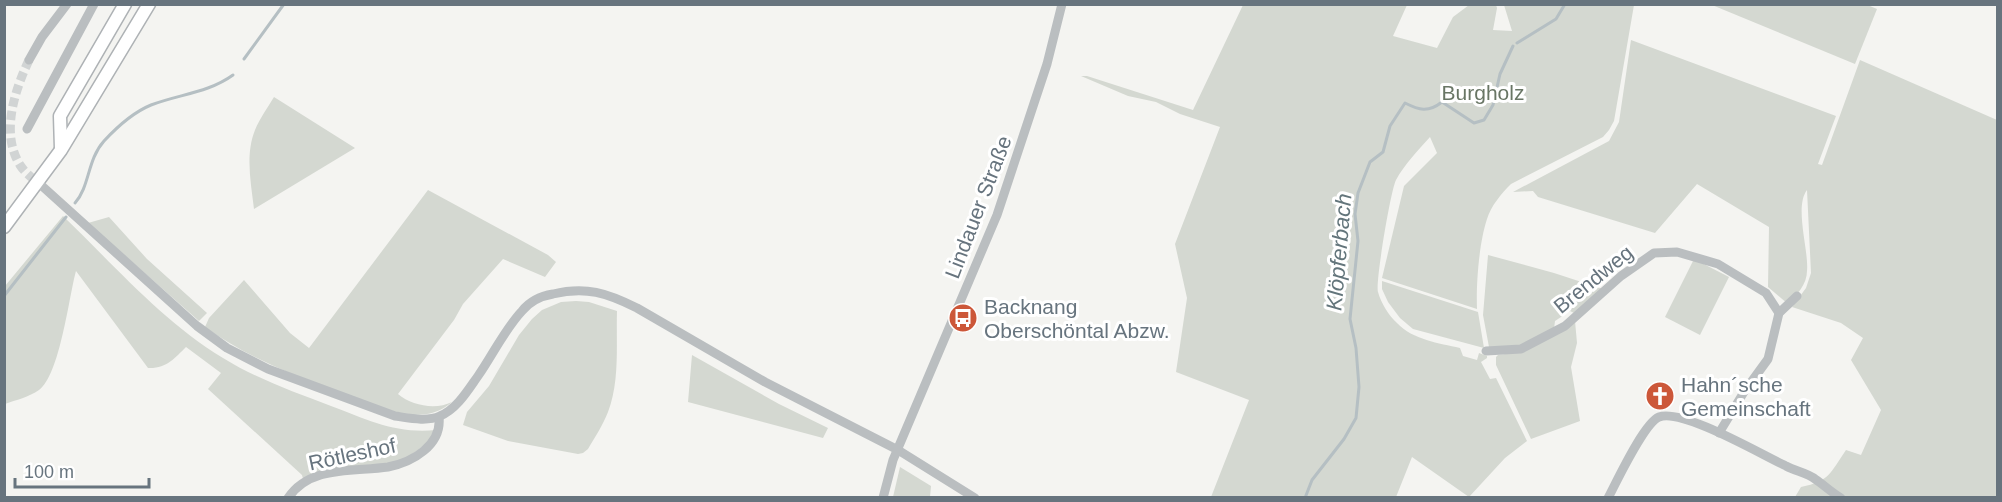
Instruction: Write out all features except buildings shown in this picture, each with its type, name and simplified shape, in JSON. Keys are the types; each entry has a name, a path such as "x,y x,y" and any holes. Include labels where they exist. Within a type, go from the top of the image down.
{"main road":[{"path":"61,150 60,116 125,4"},
{"path":"4,227 61,150 149,4"}],"street":[{"path":"29,60 42,37 67,4"},
{"path":"27,129 94,4"},
{"name":"Lindauer Straße","path":"883,498 892,463 998,215 1047,64 1062,4"},
{"path":"42,186 197,326 227,348 268,369 395,416 412,419 439,417 468,391 522,310 542,296 579,289 619,299 765,382 898,450 975,498"},
{"name":"Brendweg","path":"1486,351 1521,349 1565,326 1621,276 1654,253 1677,252 1718,264 1766,293 1779,313"},
{"path":"1719,433 1768,359 1779,313 1797,296"},
{"path":"1608,498 1646,430 1658,417 1671,416 1719,433 1787,467 1814,477 1822,486 1841,498"},
{"name":"Rötleshof","path":"288,498 298,486 314,477 344,470 386,467 411,459 424,451 436,439 440,427 439,417"}],"green space":[{"path":"1865,4 1877,9 1855,64 1712,5"},
{"name":"Burgholz","path":"1243,5 1407,5 1393,36 1437,48 1453,17 1469,5 1496,5 1493,30 1512,31 1504,5 1634,5 1614,121 1603,137 1511,184 1497,200 1484,229 1480,251 1477,309 1382,278 1404,186 1437,153 1430,137 1407,163 1396,180 1387,217 1379,272 1378,292 1383,305 1403,329 1411,333 1427,340 1460,348 1463,356 1477,360 1479,353 1487,356 1481,362 1490,379 1496,378 1527,441 1505,458 1469,497 1412,457 1396,497 1211,497 1249,400 1176,372 1187,298 1175,244 1220,127 1180,114 1156,102 1128,96 1081,76 1193,110"},
{"path":"1631,40 1836,116 1818,164 1822,165 1860,60 1997,120 1997,497 1795,497 1801,487 1824,479 1846,450 1861,455 1881,410 1851,360 1863,338 1841,323 1792,307 1806,288 1811,273 1807,190 1803,198 1802,218 1807,276 1801,289 1788,304 1768,287 1769,227 1697,184 1655,233 1538,197 1533,191 1513,192 1609,141 1619,122"},
{"path":"274,97 355,148 254,209 250,149 257,126"},
{"path":"428,190 548,255 556,262 545,277 503,259 463,304 454,320 398,394 424,406 439,406 452,402 441,410 418,415 404,415 327,388 252,355 205,327 209,318 244,280 290,333 309,348"},
{"path":"63,216 159,310 223,358 276,385 370,421 408,430 436,430 429,442 402,461 303,479 302,475 208,389 221,373 186,347 165,365 148,368 76,271 53,369 39,390 5,404 5,286"},
{"path":"109,217 147,259 207,313 199,321 88,223"},
{"path":"1488,255 1603,289 1574,313 1570,311 1555,321 1554,329 1520,346 1489,347 1483,315"},
{"path":"1694,259 1729,277 1700,335 1665,317"},
{"path":"1382,281 1478,312 1484,348 1413,329 1400,318 1388,302 1382,289"},
{"path":"561,302 589,302 617,311 617,362 612,400 604,422 588,449 578,454 508,441 463,425 467,412 489,386 519,335 532,319 542,310"},
{"path":"1575,321 1577,343 1571,367 1580,421 1531,439 1496,365 1496,357 1521,352"},
{"path":"692,355 779,404 828,428 823,438 688,402"},
{"path":"900,467 931,486 930,497 893,497"}],"waterway":[{"path":"244,59 284,4"},
{"name":"Klöpferbach","path":"1517,43 1556,19 1565,4"},
{"name":"Klöpferbach","path":"1305,498 1312,480 1344,439 1356,418 1359,387 1356,348 1350,319 1358,241 1355,214 1358,193 1370,162 1383,152 1390,126 1405,103 1428,109 1442,102 1474,123 1484,120 1493,105 1500,74 1513,46"},
{"path":"75,203 83,189 98,148 126,120 151,105 204,90 233,75"},
{"path":"4,296 66,217"}],"tunnel":[{"path":"29,60 15,98 10,126 11,139 20,165 40,185"}],"place":[{"name":"Backnang Oberschöntal Abzw.","path":"963,318"},
{"name":"Hahn´sche Gemeinschaft","path":"1660,396"}]}
